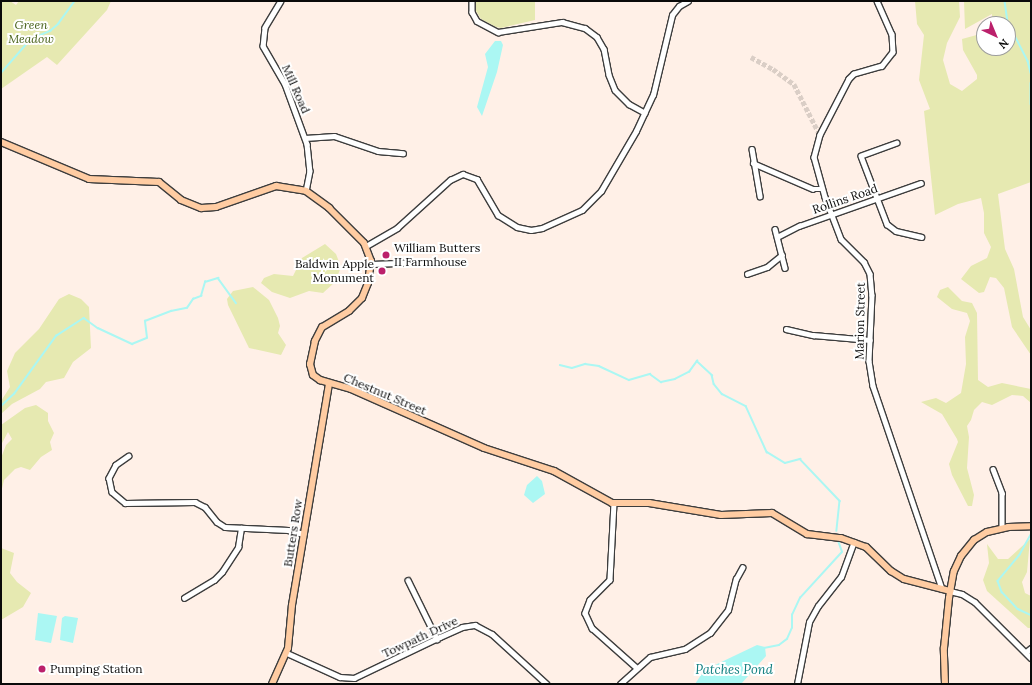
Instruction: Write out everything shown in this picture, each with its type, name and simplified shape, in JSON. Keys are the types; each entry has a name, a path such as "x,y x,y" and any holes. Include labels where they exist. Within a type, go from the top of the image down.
{"street":[{"name":"Mill Road","path":"281,1 265,28 263,46 285,84 305,138 310,164 306,191"},
{"path":"472,1 473,15 477,21 498,32 562,22 585,28 597,37 604,49 609,75 615,90 629,104 645,113"},
{"path":"366,246 397,228 450,180 463,174 477,179 495,211 513,226 537,229 571,217 588,206 601,191 645,113 653,95 671,19 675,9 688,1"},
{"name":"Marion Street","path":"877,1 892,34 894,49 882,66 851,76 820,135 814,157 822,189 845,244 864,262 870,274 872,295 870,368 876,398 942,589"},
{"path":"305,138 338,136 373,150 403,153"},
{"name":"Chestnut Street","path":"1,142 89,179 160,182 181,200 201,208 216,207 278,186 306,191 329,208 366,246 371,264 368,283 362,298 349,311 322,327 315,341 311,370 316,378 330,384 351,389 478,446 554,471 614,504"},
{"path":"897,143 861,156 886,222 892,229 922,237"},
{"path":"752,149 753,163 761,190 760,196"},
{"path":"753,163 813,189 822,189"},
{"name":"Rollins Road","path":"777,237 832,215 921,183"},
{"path":"775,228 785,268"},
{"path":"747,274 768,267 782,254"},
{"path":"371,264 425,262"},
{"path":"786,329 813,335 870,340"},
{"name":"Butters Row","path":"272,684 287,653 304,534 330,384"},
{"path":"129,456 116,464 109,478 111,490 120,500 134,504 195,502 205,507 220,525 241,528 288,530 304,534"},
{"path":"993,468 1002,493 1002,528"},
{"path":"637,668 590,626 585,613 590,600 610,580 614,504 649,502 721,515 772,513 807,534 854,542 873,551 900,577 962,594 975,602 1031,658"},
{"path":"945,684 944,644 950,591 956,565 966,548 982,534 1002,528 1031,526"},
{"path":"184,598 211,582 222,572 239,545 241,528"},
{"path":"797,684 809,622 818,606 841,576 854,542"},
{"path":"620,684 650,657 685,649 710,633 728,610 736,580 742,568"},
{"path":"408,580 436,639"},
{"name":"Towpath Drive","path":"287,653 340,677 351,678 365,674 436,639 467,626 482,627 547,684"},
{"path":"1026,652 1031,648"}],"green space":[{"name":"Green Meadow","path":"1,1 10,1 16,5 19,1 111,1 107,10 57,65 47,57 1,89"},
{"path":"475,1 535,1 535,20 501,28 496,27 481,19 476,11"},
{"path":"915,1 959,1 960,17 947,43 943,60 950,84 962,91 977,79 977,75 963,50 962,39 976,35 976,56 1016,56 1016,16 992,16 992,14 988,16 976,16 976,23 965,29 964,1 1031,1 1031,182 998,194 1005,249 1014,269 1023,317 1031,330 1031,355 1012,327 1004,288 996,278 990,277 984,292 979,293 961,279 971,266 987,258 991,247 984,233 984,213 981,198 958,204 935,215 924,111 930,109 919,80 924,35 917,24"},
{"path":"325,244 336,254 341,267 335,282 323,293 309,291 290,298 272,292 261,283 264,278 274,274 293,276 302,258"},
{"path":"253,287 269,300 278,318 280,326 278,333 286,345 281,355 249,348 228,305 227,299 233,291"},
{"path":"948,287 962,301 972,303 977,313 978,380 988,387 1002,383 1031,389 1031,403 1023,396 1012,395 992,405 982,402 974,410 971,420 967,426 969,437 967,468 974,495 972,506 968,506 952,475 949,464 958,442 957,439 942,414 921,402 936,398 946,403 961,393 966,364 965,337 970,321 967,313 952,309 937,297 940,290"},
{"path":"69,294 81,299 89,307 91,348 73,362 64,378 46,382 40,389 12,404 1,414 1,401 10,387 7,371 15,353 39,329 59,299"},
{"path":"36,405 48,413 48,421 54,433 50,442 52,450 41,457 30,470 21,467 15,469 4,480 1,493 1,458 6,445 12,439 8,432 1,445 1,425 25,408"},
{"path":"1030,539 1027,572 1022,582 1025,593 1031,596 1031,628 1028,628 987,591 983,580 989,563 987,544 998,559 1008,559"},
{"path":"1,548 14,553 10,573 17,582 31,593 23,607 1,620"}],"water":[{"path":"495,41 501,41 503,45 497,72 482,116 477,107 488,67 485,54"},
{"path":"537,476 542,481 545,494 533,503 524,495 527,485"},
{"path":"38,613 57,616 51,643 35,640"},
{"path":"65,616 78,618 73,643 60,640 62,618"},
{"name":"Patches Pond","path":"757,645 765,647 766,656 741,684 695,684 701,675 715,665"}],"waterway":[{"path":"1,73 31,39 50,31 58,24 75,1"},
{"path":"1005,1 1008,22 1028,61 1031,73"},
{"path":"1031,83 1031,104"},
{"path":"1,406 14,394 56,336 84,318 98,328 132,344 147,338 145,321 171,311 187,308 193,299 201,296 205,282 218,278 236,303"},
{"path":"560,365 572,368 585,364 599,366 629,380 650,374 661,382 675,379 689,372 697,361 712,375 714,384 722,394 746,406 767,452 785,463 800,459 840,501 837,531"},
{"path":"1031,535 1020,555 998,581 1002,592 1018,609 1031,615"},
{"path":"764,648 779,645 787,639 792,628 792,615 800,598 842,552 838,541"}],"tunnel":[{"path":"751,57 773,69 794,84 820,135"}],"place":[{"name":"William Butters II Farmhouse","path":"386,255"},
{"name":"Baldwin Apple Monument","path":"382,271"},
{"name":"Pumping Station","path":"42,669"}]}
